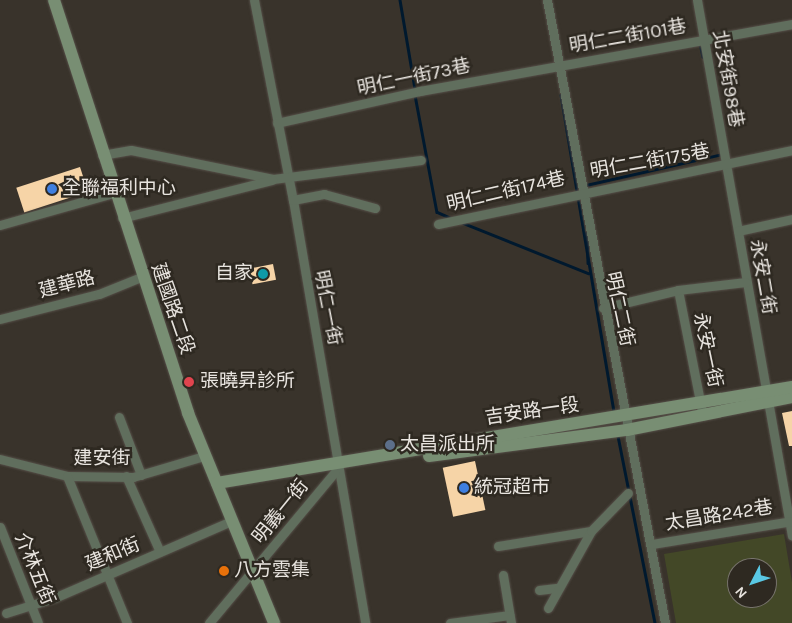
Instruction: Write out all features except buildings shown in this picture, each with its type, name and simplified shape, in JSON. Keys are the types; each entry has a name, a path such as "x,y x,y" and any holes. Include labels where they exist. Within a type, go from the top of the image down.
{"street":[{"name":"建國路二段","path":"54,0 113,192 204,456 274,623"},
{"name":"明仁一街","path":"254,0 293,200 365,623"},
{"name":"明仁二街","path":"547,0 603,308 652,544 665,623"},
{"name":"北安街98巷","path":"696,0 724,164"},
{"name":"明仁二街101巷","path":"558,66 792,24"},
{"name":"明仁一街73巷","path":"277,123 558,66"},
{"path":"102,155 131,150 273,179"},
{"name":"明仁二街175巷","path":"581,191 792,150"},
{"path":"122,218 273,179 421,160"},
{"name":"永安二街","path":"724,164 738,230 791,521 792,536"},
{"name":"明仁二街174巷","path":"438,224 581,191"},
{"path":"0,224 113,192"},
{"path":"293,200 324,194 375,208"},
{"path":"738,230 792,219"},
{"name":"建華路","path":"0,319 99,294 141,277"},
{"path":"603,308 678,290 746,282"},
{"name":"永安一街","path":"678,290 702,411"},
{"name":"吉安路一段","path":"218,487 702,411 768,397 792,387"},
{"name":"吉安路一段","path":"768,397 792,397"},
{"path":"119,417 141,476"},
{"name":"建安街","path":"0,459 67,476 141,476 204,456"},
{"name":"明義一街","path":"209,623 338,469"},
{"path":"67,476 127,623"},
{"path":"126,476 160,552"},
{"path":"548,608 556,588 591,531 628,493"},
{"name":"建和街","path":"6,613 107,575 231,521"},
{"name":"太昌路242巷","path":"652,544 791,521"},
{"name":"介林五街","path":"0,527 2,537 38,623"},
{"path":"498,546 591,531"},
{"path":"450,623 510,619 503,575"},
{"path":"539,590 556,588"}],"green space":[{"path":"784,534 792,582 792,623 676,623 664,554"}],"waterway":[{"path":"400,0 415,89"},
{"path":"700,43 703,57"},
{"path":"415,95 437,212 451,218"},
{"path":"561,95 614,413"},
{"path":"586,185 722,154"},
{"path":"463,223 588,273"},
{"path":"587,233 588,263"},
{"path":"618,436 655,623"}],"place":[{"name":"全聯福利中心","path":"52,189"},
{"name":"自家","path":"263,274"},
{"name":"張曉昇診所","path":"189,382"},
{"name":"太昌派出所","path":"390,445"},
{"name":"統冠超市","path":"464,488"},
{"name":"八方雲集","path":"224,571"}]}
